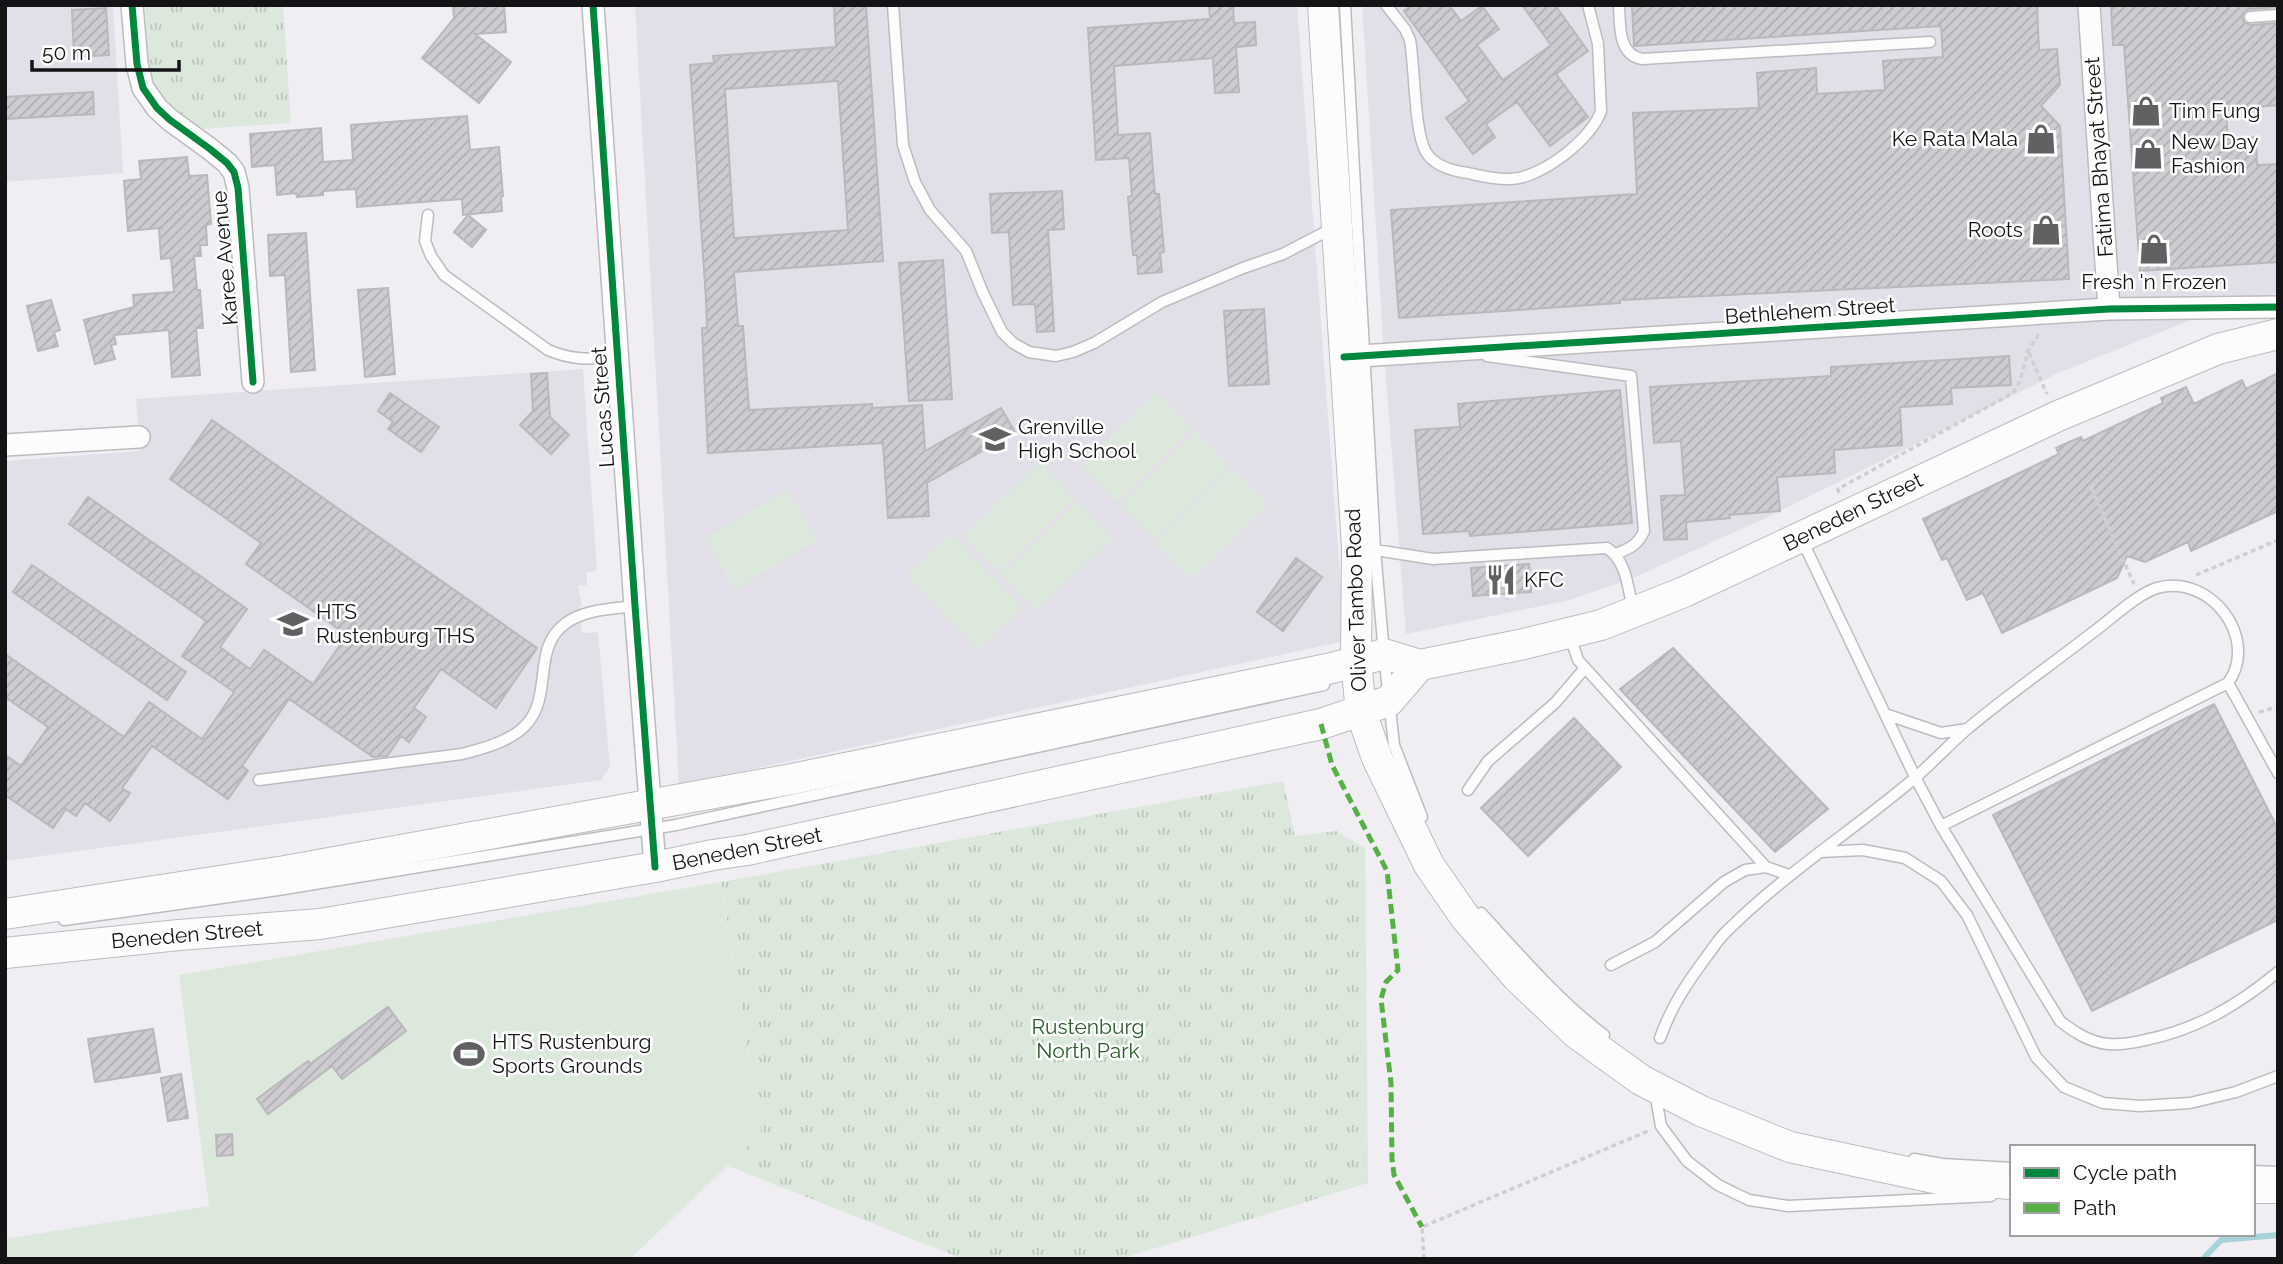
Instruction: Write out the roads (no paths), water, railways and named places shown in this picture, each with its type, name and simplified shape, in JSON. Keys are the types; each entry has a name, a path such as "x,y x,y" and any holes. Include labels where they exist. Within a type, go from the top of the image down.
{"main road":[{"name":"Oliver Tambo Road","path":"1322,5 1336,226 1354,355 1366,549 1361,712 1372,746 1429,865 1465,917 1517,977 1576,1033 1641,1080 1701,1111 1790,1147 1867,1165 2005,1190"},
{"name":"Beneden Street","path":"5,914 650,817 901,757 1320,671 1420,665 1569,633 1634,613 1801,538 2034,426 2154,374 2218,349 2278,334"},
{"name":"Beneden Street","path":"5,953 320,924 747,850 1321,724 1389,701 1420,665"}],"street":[{"name":"Karee Avenue","path":"132,5 137,64 143,88 157,108 170,120 211,149 234,172 238,188 253,382"},
{"name":"Lucas Street","path":"593,5 655,867"},
{"name":"Fatima Bhayat Street","path":"2089,5 2109,309"},
{"name":"Bethlehem Street","path":"1354,355 2109,309 2278,306"},
{"path":"5,446 139,437"}],"lane":[{"path":"894,5 903,145 915,183 930,210 966,251 1002,332 1013,343 1029,352 1056,356 1073,352 1094,343 1162,302 1283,254 1336,226"},
{"path":"1345,5 1354,355"},
{"path":"1386,5 1410,40 1420,133 1426,152 1435,163 1456,171 1511,179 1534,174 1546,167 1591,130 1598,121 1601,111 1598,44 1588,5"},
{"path":"1619,5 1623,42 1634,58 1642,59 1930,42"},
{"path":"2250,17 2278,15"},
{"path":"428,215 425,241 444,275 548,349 565,357 583,360 617,357"},
{"path":"1446,351 1631,376 1644,531 1633,547 1616,554"},
{"path":"1801,538 1941,826 2060,1021 2088,1039 2109,1044 2133,1043 2192,1027 2225,1010 2278,972"},
{"path":"1366,549 1433,559 1607,548 1616,554 1622,563 1634,613"},
{"path":"1661,1038 1680,992 1725,932 1788,875 1915,777 1968,729 2141,598 2155,589 2176,584 2194,589 2211,599 2224,612 2234,629 2239,646 2239,661 2228,684 1941,826"},
{"path":"259,780 462,754 494,746 519,732 534,716 544,684 544,661 550,642 559,629 580,615 635,606"},
{"path":"1569,633 1578,660 1585,668 1766,867 1788,875"},
{"path":"1468,790 1488,761 1555,703 1585,668"},
{"path":"1364,670 1389,701 1394,745 1428,831"},
{"path":"2228,684 2278,773"},
{"path":"1885,714 1941,733 1968,729"},
{"path":"46,922 278,890 650,817"},
{"path":"1820,852 1863,850 1905,858 1941,881 1967,915 2036,1057 2064,1087 2103,1103 2165,1105 2190,1103 2236,1092 2278,1076"},
{"path":"1611,965 1655,942 1724,882 1745,870 1766,867"},
{"path":"1470,899 1536,973 1584,1020 1616,1045"},
{"path":"1656,1098 1661,1126 1687,1161 1718,1185 1749,1200 1788,1206 2005,1190"},
{"path":"1901,1157 1942,1164 2010,1168"}],"waterway":[{"path":"2203,1259 2221,1240 2278,1235"}],"place":[{"name":"Tim Fung","path":"2146,111"},
{"name":"Ke Rata Mala","path":"2041,139"},
{"name":"New Day Fashion","path":"2148,154"},
{"name":"Roots","path":"2046,230"},
{"name":"Fresh 'n Frozen","path":"2154,249"},
{"name":"Grenville High School","path":"995,439"},
{"name":"KFC","path":"1501,580"},
{"name":"HTS Rustenburg THS","path":"293,624"},
{"name":"HTS Rustenburg Sports Grounds","path":"469,1054"}],"park label":[{"name":"Rustenburg North Park","path":"1088,1039"}]}
